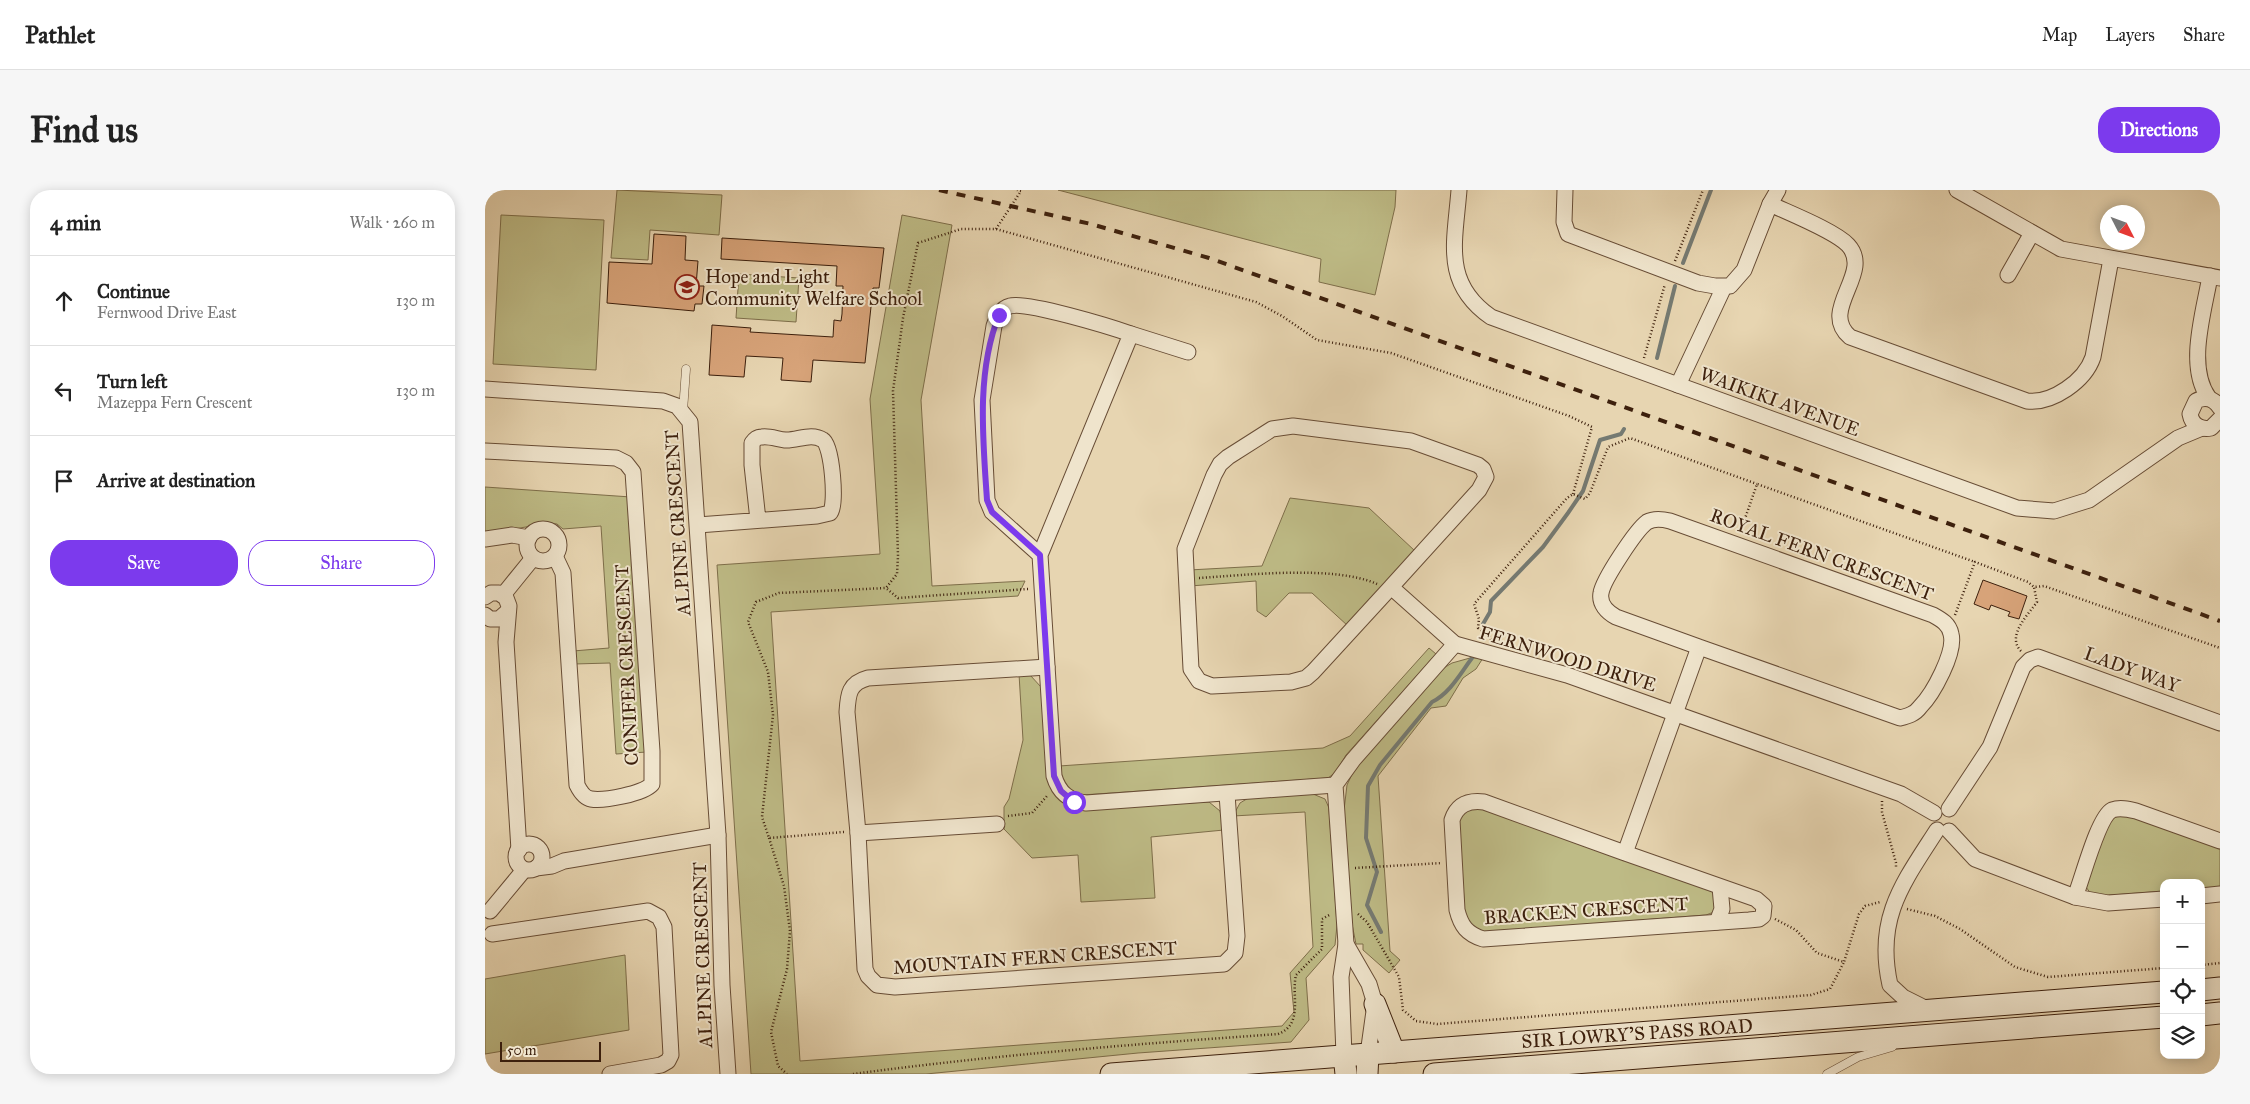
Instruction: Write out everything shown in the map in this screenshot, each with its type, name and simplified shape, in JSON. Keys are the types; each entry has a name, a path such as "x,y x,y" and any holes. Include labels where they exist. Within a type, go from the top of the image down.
{"main road":[{"path":"2205,990 2220,988"},
{"name":"SIR LOWRY'S PASS ROAD","path":"1111,1074 1367,1064 1394,1052 2160,992"},
{"path":"1375,1004 1394,1052"},
{"path":"2205,1015 2220,1013"},
{"name":"SIR LOWRY'S PASS ROAD","path":"1434,1074 2160,1018"}],"street":[{"name":"WAIKIKI AVENUE","path":"1459,190 1455,248 1457,272 1465,293 1476,307 1491,317 2017,508 2035,511 2054,511 2089,500 2178,438 2195,417"},
{"path":"1565,190 1563,222 1568,234 1697,282 1724,287 1730,286 1744,270 1770,204 1778,190"},
{"path":"1957,190 2061,249 2215,277 2197,365 2195,417"},
{"path":"1770,204 1840,240 1853,252 1855,269 1839,314 1842,329 1850,336 2027,401 2038,402 2051,397 2077,380 2088,369 2093,357 2111,258"},
{"path":"2008,275 2032,233"},
{"path":"1678,385 1724,287"},
{"path":"1040,555 992,512 987,500 982,400 991,338 999,315 1010,306 1019,305 1097,323 1188,352"},
{"path":"1131,334 1040,555 1054,776 1061,791 1074,802 1086,803 1335,785 1345,944 1341,977 1345,1065"},
{"path":"2197,365 2199,380 2218,411"},
{"name":"ALPINE CRESCENT","path":"485,389 663,401 683,411 692,428 718,835 722,985 728,1074"},
{"path":"2195,417 2200,399 2218,411"},
{"path":"2195,417 2211,428 2218,411"},
{"path":"1293,426 1411,441 1478,464 1485,473 1485,482 1479,490 1391,587 1306,678 1291,682 1212,686 1199,681 1191,670 1185,549 1220,464 1244,446 1273,429 1293,426"},
{"path":"698,525 817,516 833,511 829,448 823,440 814,437 785,440 763,436 756,438 751,448 758,520"},
{"name":"CONIFER CRESCENT","path":"485,451 616,458 626,463 633,472 653,760 652,784 637,793 592,799 584,795 577,785 563,573 555,556"},
{"name":"ROYAL FERN CRESCENT","path":"1654,520 1670,521 1933,615 1949,627 1953,642 1936,684 1920,708 1910,715 1900,718 1616,617 1608,612 1603,604 1601,592 1637,533 1647,523 1654,520"},
{"path":"537,530 553,532 557,536 559,546 555,556 542,561 533,558 528,550 529,538 537,530"},
{"path":"485,539 512,535 529,538"},
{"path":"503,595 533,558"},
{"path":"1391,587 1455,644"},
{"path":"485,598 496,593 503,595 508,602 507,642 519,822 517,835 531,858 488,909 495,918 496,926 488,936"},
{"path":"488,617 503,617 508,610"},
{"path":"488,617 507,642"},
{"name":"FERNWOOD DRIVE","path":"1335,785 1353,760 1455,644 1567,675 1675,713 1883,787 1913,800 1934,813"},
{"path":"1625,853 1699,647"},
{"name":"LADY WAY","path":"2030,660 2038,657 2044,658 2220,723"},
{"path":"1949,809 1990,747 2023,667 2030,660"},
{"name":"MOUNTAIN FERN CRESCENT","path":"1047,667 868,678 852,685 849,692 847,712 858,833 865,969 867,976 877,985 895,986 1224,964 1235,953 1237,946 1227,794"},
{"name":"BRACKEN CRESCENT","path":"1475,801 1755,899 1761,902 1765,910 1763,916 1759,919 1483,939 1468,932 1460,921 1457,910 1454,863 1453,820 1455,812 1462,805 1475,801"},
{"path":"1930,1010 1903,997 1890,985 1885,955 1886,936 1892,906 1943,830 1956,820 1954,814 1949,809 1941,808 1934,813 1932,822 1943,830 1975,859 2075,897 2109,903 2160,899"},
{"path":"2075,897 2103,820 2114,810 2125,808 2136,810 2220,842"},
{"path":"858,833 997,824"},
{"name":"ALPINE CRESCENT","path":"531,858 564,861 718,835"},
{"path":"1717,922 1722,909 1720,887"},
{"path":"2205,896 2220,894"},
{"path":"488,936 648,911 659,917 664,927 671,1055 668,1061 661,1065 610,1074"},
{"path":"1345,944 1369,984 1375,1004 1367,1064"}],"lane":[{"path":"683,411 686,369"},
{"path":"1827,1074 1857,1057 1927,1037"}],"path":[{"path":"996,229 1021,191 1017,190"},
{"path":"886,588 897,574 899,556 893,391 903,318 918,243 961,229 996,229 1255,302 1282,316 1317,340 1391,353 1504,392 1592,427 1575,495 1514,556 1505,571 1474,604 1479,619 1477,628 1489,636 1495,646 1491,655"},
{"path":"1575,495 1585,499 1590,493 1608,447 1630,438 1975,562 2028,582 2034,587 2037,602 2021,624 2016,636 2017,647 2030,660"},
{"path":"1736,544 1757,484"},
{"path":"1949,627 1975,562"},
{"path":"1185,579 1269,573 1331,574 1361,578 1391,587"},
{"path":"2034,587 2044,586 2220,648"},
{"path":"787,1074 778,1066 771,1032 787,969 790,931 784,886 762,817 773,716 768,672 748,622 756,602 779,593 886,588 898,598 1042,587"},
{"path":"1883,787 1882,812 1896,863 1895,872"},
{"path":"997,824 999,817 1032,813 1050,793 1061,791"},
{"path":"769,838 858,833"},
{"path":"1341,869 1454,863"},
{"path":"1765,910 1769,917 1796,930 1817,953 1844,962 1859,914 1865,906 1882,902 1935,916 1960,929 2015,967 2048,977 2160,968"},
{"path":"2205,965 2220,963"}],"shaded area":[{"path":"617,190 722,195 719,235 650,230 648,260 611,258"},
{"path":"1058,190 1396,190 1395,207 1375,295 1319,282 1321,259"},
{"path":"501,215 604,220 596,370 493,364"},
{"path":"902,215 952,225 921,400 932,586 1025,581 1018,596 771,612 800,1061 1282,1026 1294,1012 1290,973 1313,947 1305,812 1233,816 1240,803 1250,797 1313,794 1325,799 1329,808 1337,925 1335,945 1306,978 1309,1020 1291,1042 1138,1053 926,1074 751,1074 717,565 880,554 870,399"},
{"path":"739,274 799,278 796,322 736,318"},
{"path":"485,487 631,497 647,752 616,754 610,663 574,664 573,651 609,648 601,526 563,529 557,524 549,523 485,534"},
{"path":"1290,498 1369,508 1415,551 1348,626 1312,593 1289,593 1266,617 1257,611 1256,581 1190,586 1189,570 1262,566"},
{"path":"1429,648 1436,654 1346,755 1336,772 1328,778 1082,795 1068,787 1061,776 1059,766 1323,748 1350,736"},
{"path":"1470,658 1483,658 1476,669 1463,678 1446,706 1431,708 1378,776 1390,951 1400,960 1389,973 1363,950 1363,944 1356,944 1352,924 1344,810 1347,785 1354,770 1442,669 1452,663"},
{"path":"1019,674 1030,675 1041,687 1048,782 1060,800 1080,808 1209,802 1220,811 1224,830 1151,837 1155,898 1081,902 1078,855 1032,858 1004,829 1004,807 1009,799 1023,740"},
{"path":"1476,806 1710,889 1717,895 1714,912 1706,915 1485,932 1476,930 1465,918 1459,818 1470,808"},
{"path":"2122,812 2220,846 2220,887 2205,889 2205,879 2160,879 2160,891 2099,896 2091,894 2086,887 2107,822"},
{"path":"625,955 629,1030 485,1054 485,979"}],"building":[{"path":"654,234 686,236 685,260 698,261 696,286 704,286 702,304 695,304 694,311 607,303 609,262 652,264"},
{"path":"722,238 884,248 879,288 873,288 865,363 813,360 811,382 781,380 783,358 746,356 744,377 709,375 712,325 751,328 750,332 833,337 834,320 841,321 842,314 843,286 836,286 837,266 721,259"},
{"path":"1983,580 2027,596 2019,619 2008,616 2010,612 1991,605 1989,610 1974,604"}],"waterway":[{"path":"1683,263 1711,190"},
{"path":"1657,358 1675,286"},
{"path":"1483,624 1490,612 1491,601 1543,547 1583,491 1600,440 1621,434 1624,429"},
{"path":"1381,932 1367,905 1377,872 1366,838 1368,786 1380,765 1432,702 1444,694 1459,677 1472,658"}],"railway":[{"path":"939,190 1091,224 1209,258 2220,621"}],"place":[{"name":"Hope and Light Community Welfare School","path":"687,287"}],"route":[{"path":"999,315 991,338 982,400 987,500 992,512 1040,555 1054,776 1056,784 1061,791 1074,802"}]}
